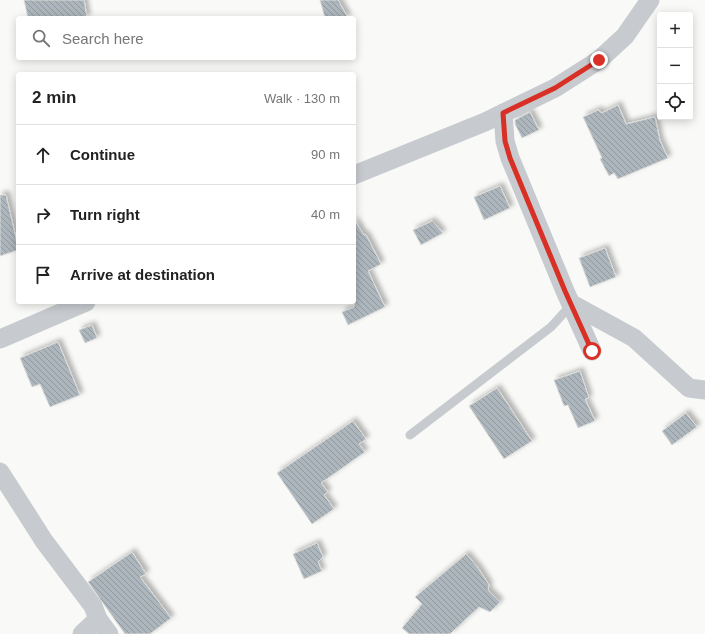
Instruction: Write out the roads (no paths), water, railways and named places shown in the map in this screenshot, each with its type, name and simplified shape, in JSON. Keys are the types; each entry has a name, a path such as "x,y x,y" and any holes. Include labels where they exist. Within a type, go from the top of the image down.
{"street":[{"path":"356,174 485,122 555,88 599,60 625,36 650,0"},
{"path":"503,113 505,141 510,158 565,291 592,351"},
{"path":"0,339 81,304"},
{"path":"572,304 634,338 688,388 705,390"},
{"path":"0,472 44,540 93,606 103,627 82,634"}],"lane":[{"path":"410,435 551,327 572,304"}]}
